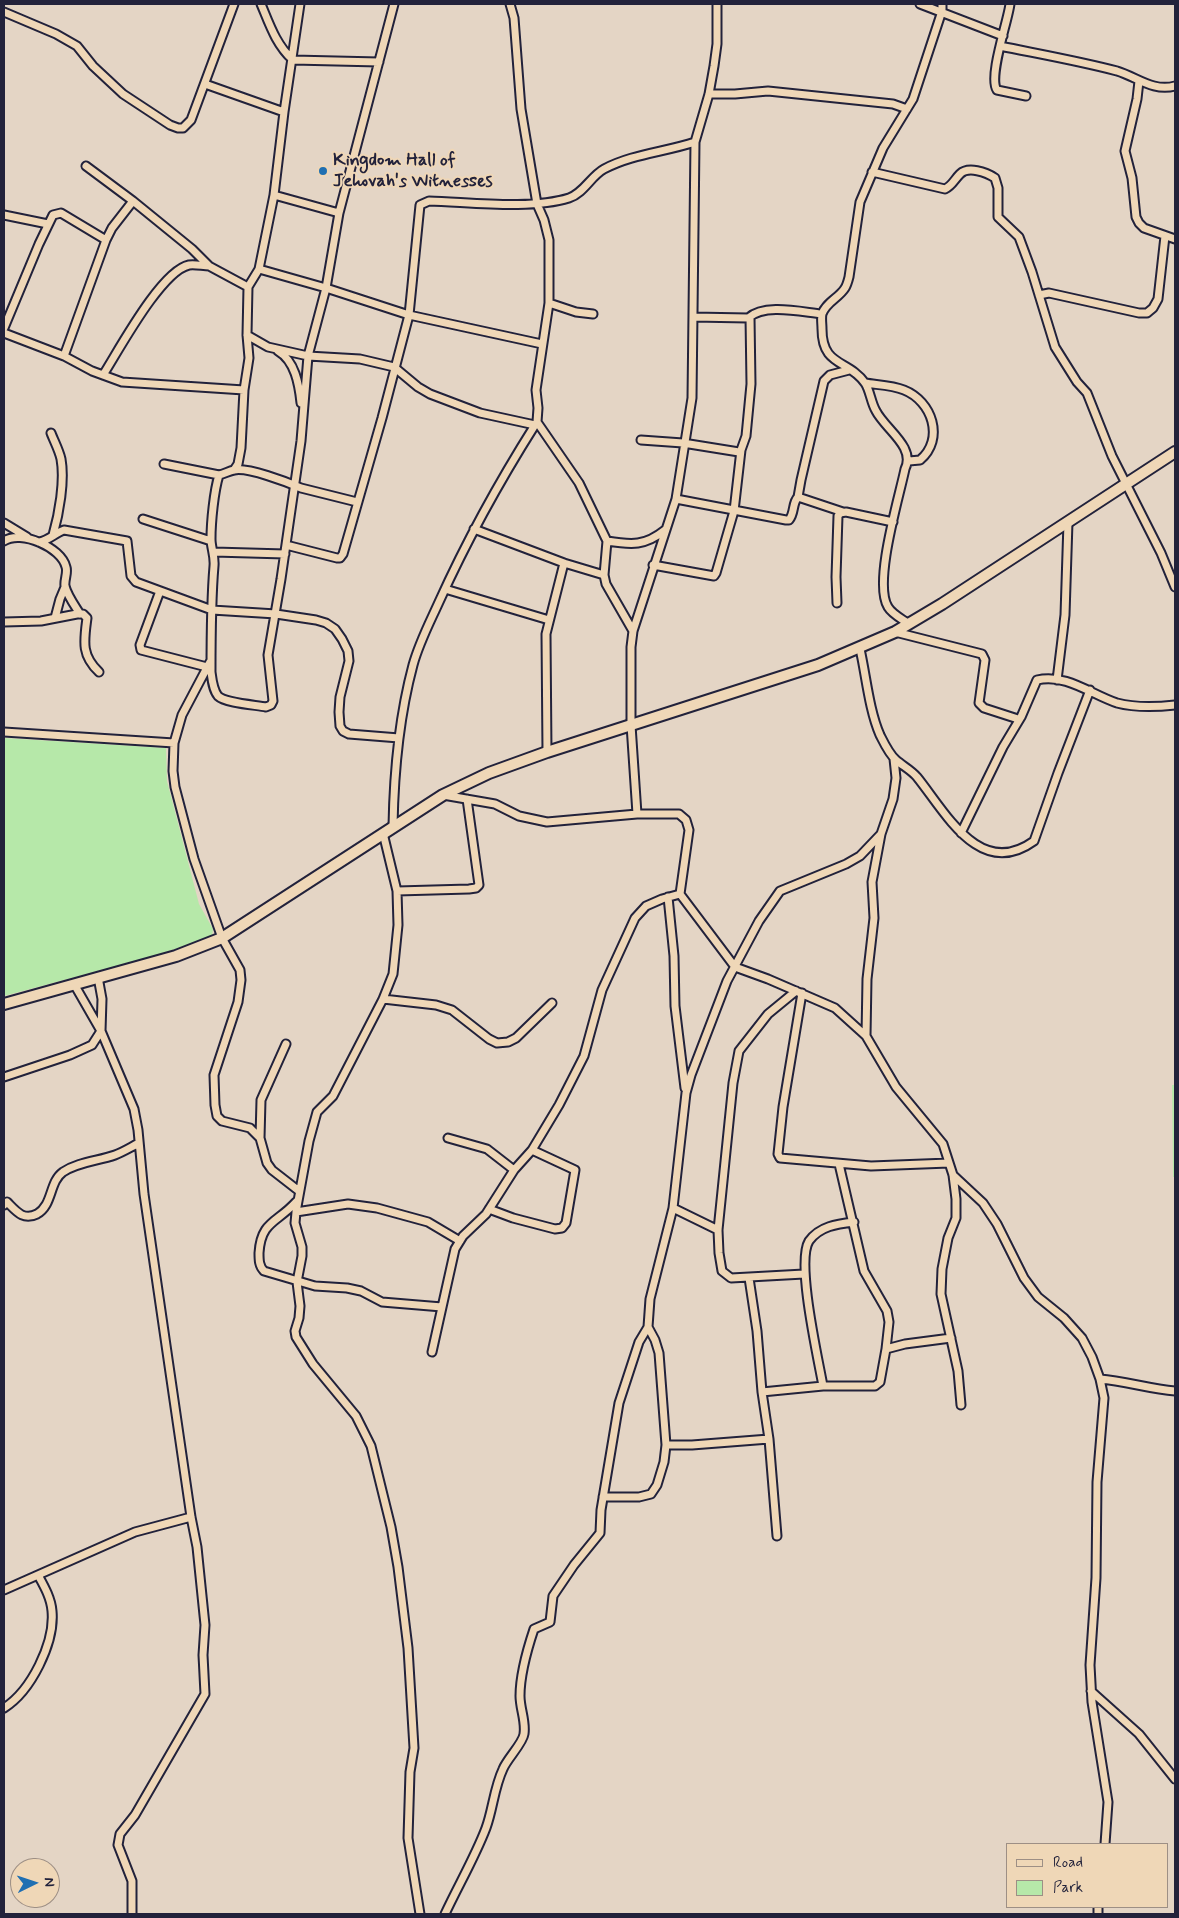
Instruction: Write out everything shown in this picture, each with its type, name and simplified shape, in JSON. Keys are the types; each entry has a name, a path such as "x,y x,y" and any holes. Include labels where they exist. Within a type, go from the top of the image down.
{"street":[{"path":"4,12 77,46 93,66 123,94 178,128 183,128 191,120 234,4"},
{"path":"261,4 274,34 286,54 292,60 378,62"},
{"path":"234,470 238,464 241,448 244,390 249,358 247,335 248,287 259,269 274,194 300,4"},
{"path":"219,475 211,541 214,552 211,659 213,684 218,696 225,700 271,706 273,696 268,655 276,614 301,441 308,356 326,288 340,213 378,62 383,49 391,9 394,4"},
{"path":"393,826 398,738 413,664 445,589 474,529 504,474 536,424 538,408 536,390 549,303 549,240 544,220 536,204 521,109 514,18 510,4"},
{"path":"637,814 631,725 631,647 633,632 653,565 676,498 683,443 692,398 695,142 708,94 717,44 717,4"},
{"path":"920,4 942,8 1003,36"},
{"path":"1010,4 995,67 995,88 1026,96"},
{"path":"909,461 920,460 932,446 934,434 927,410 916,397 906,390 866,383 829,356 824,348 822,338 822,314 829,303 845,288 849,277 860,202 883,148 919,86 942,8"},
{"path":"1000,46 1119,72 1150,86 1163,88 1175,86"},
{"path":"1139,81 1137,100 1125,151 1132,178 1136,217 1144,228 1175,240"},
{"path":"205,84 284,112"},
{"path":"708,94 740,94 768,91 893,104 907,109"},
{"path":"286,545 340,558 343,554 409,315 420,205 429,201 536,204 576,195 597,174 607,168 631,158 695,142"},
{"path":"86,166 133,201 192,249 209,266 248,287"},
{"path":"872,172 945,188 950,187 962,172 970,170 991,175 995,178 998,188 998,217 1019,237 1055,347 1077,382 1087,393 1106,442 1174,578 1175,586"},
{"path":"274,194 340,213"},
{"path":"64,356 106,240 112,228 133,201"},
{"path":"4,328 53,216 61,213 106,240"},
{"path":"4,215 48,224"},
{"path":"1039,295 1049,293 1139,313 1147,313 1153,308 1158,299 1165,236"},
{"path":"103,375 143,312 168,278 178,270 190,265 209,266"},
{"path":"259,269 409,315 542,344"},
{"path":"549,303 576,312 593,314"},
{"path":"653,565 714,576 734,510 741,450 746,436 751,392 750,317 753,313 769,310 822,314"},
{"path":"693,317 750,317"},
{"path":"4,333 64,356 122,382 244,390"},
{"path":"247,335 285,356 294,368 300,396 301,441"},
{"path":"268,347 308,356 360,359 394,367 418,387 430,394 480,413 536,424 579,483 607,541 604,575 611,595 633,632"},
{"path":"676,498 790,520 795,500 798,497 800,480 824,382 830,375 849,370"},
{"path":"866,383 876,412 901,443 909,461 905,469 887,548 884,575 885,599 891,612 909,624"},
{"path":"52,433 60,458 62,475 53,536"},
{"path":"641,440 683,443 738,452 741,450"},
{"path":"4,1004 191,952 222,938 443,795 489,773 547,752 799,672 860,649 909,624 1175,452"},
{"path":"164,464 219,475 234,470 269,476 300,488 357,502"},
{"path":"798,497 843,512 893,522"},
{"path":"837,603 838,516 843,512"},
{"path":"143,518 211,541"},
{"path":"1057,680 1065,615 1068,522"},
{"path":"4,523 61,557 66,568 65,587 55,618"},
{"path":"474,529 564,563 604,575"},
{"path":"607,541 635,544 652,539 666,529"},
{"path":"38,542 44,542 64,530 128,541 131,576 133,579 160,591 212,610 276,614 326,623 335,629 348,651 349,661 340,698 340,726 343,731 349,734 398,738"},
{"path":"4,540 8,538 30,538"},
{"path":"214,552 285,554"},
{"path":"547,752 546,640 549,620 564,563"},
{"path":"65,587 80,614 87,618 84,640 86,654 90,663 99,672"},
{"path":"445,589 549,620"},
{"path":"160,591 140,645 141,650 207,667"},
{"path":"4,622 41,620 80,614"},
{"path":"896,632 982,654 985,660 979,703 984,708 1018,719"},
{"path":"860,649 879,733 894,759 915,775 961,833 984,849 997,853 1012,853 1034,841 1090,690"},
{"path":"211,659 185,706 174,743 173,771 194,859 222,938 240,970 241,980 238,1002 214,1075 217,1116 222,1121 250,1128 260,1138"},
{"path":"961,833 1037,680 1057,680 1078,685 1113,701 1131,706 1175,705"},
{"path":"4,732 174,743"},
{"path":"866,1036 867,979 874,918 872,882 881,834 893,799 896,778 894,759"},
{"path":"443,795 495,804 519,816 548,822 637,814 679,814 686,820 689,830 680,894 736,967 836,1008 866,1036 896,1086 942,1144 953,1175 956,1218 948,1238 942,1269 941,1294 958,1372 962,1405"},
{"path":"397,892 469,889 476,888 479,885 467,799"},
{"path":"383,833 397,892 398,925 393,974 383,999 333,1096 317,1112 296,1202 295,1223 302,1247 302,1256 297,1282 300,1306 299,1318 295,1330 296,1337 313,1364 356,1416 371,1446 392,1527 408,1648 414,1748 410,1772 408,1838 420,1914"},
{"path":"445,1914 485,1830 503,1768 524,1735 520,1696 523,1672 534,1629 550,1622 553,1596 574,1564 600,1533 603,1497 619,1403 639,1342 648,1327 650,1299 673,1208 686,1093 714,1014 728,981 759,921 780,891 846,864 860,856 881,834"},
{"path":"432,1352 455,1249 460,1241 486,1214 514,1170 532,1150 559,1105 584,1056 602,990 635,918 646,906 680,894"},
{"path":"668,897 674,956 675,1006 686,1093"},
{"path":"4,1077 70,1055 92,1045 101,1031 102,999 98,977"},
{"path":"74,984 101,1031 134,1109 144,1194 197,1547 205,1625 203,1655 205,1694 135,1814 120,1834 118,1845 122,1857 128,1866 132,1881 132,1914"},
{"path":"799,992 778,1154 782,1159 871,1166 950,1163"},
{"path":"799,992 768,1014 739,1051 733,1083 718,1230 722,1271 731,1278 804,1274"},
{"path":"383,999 436,1005 452,1010 489,1039 497,1043 508,1042 516,1038 552,1003"},
{"path":"286,1044 261,1100 260,1138 266,1163 298,1191"},
{"path":"448,1138 487,1149 514,1170"},
{"path":"4,1205 7,1202 19,1215 29,1216 37,1214 46,1206 61,1173 75,1166 115,1155 139,1143"},
{"path":"489,1209 512,1218 555,1229 562,1228 566,1223 575,1170 532,1150"},
{"path":"762,1392 823,1386 877,1385 880,1382 889,1322 887,1311 864,1271 839,1164"},
{"path":"953,1175 983,1203 997,1224 1024,1278 1038,1297 1064,1318 1082,1338 1100,1378 1104,1398 1097,1482 1096,1578 1090,1647 1091,1691 1108,1802 1105,1843"},
{"path":"296,1202 263,1232 260,1239 259,1261 260,1268 264,1271 315,1286 361,1291 382,1302 396,1305 442,1307"},
{"path":"296,1212 348,1204 377,1208 428,1222 460,1241"},
{"path":"673,1208 718,1230"},
{"path":"823,1386 804,1274 805,1250 810,1240 832,1224 854,1222"},
{"path":"748,1278 757,1331 777,1536"},
{"path":"603,1497 639,1497 651,1494 657,1485 664,1462 666,1445 659,1353 656,1340 648,1327"},
{"path":"886,1349 905,1344 951,1338"},
{"path":"1100,1378 1154,1389 1175,1391"},
{"path":"666,1445 692,1445 769,1439"},
{"path":"4,1590 135,1532 191,1516"},
{"path":"4,1708 17,1697 41,1662 51,1634 52,1611 49,1598 38,1575"},
{"path":"1091,1691 1139,1734 1175,1779"}],"green space":[{"path":"4,738 166,748 167,781 199,904 213,929 212,936 158,955 4,996"},
{"path":"1172,1085 1175,1085 1175,1177 1173,1177"}],"place":[{"name":"Kingdom Hall of Jehovah's Witnesses","path":"323,171"}]}
